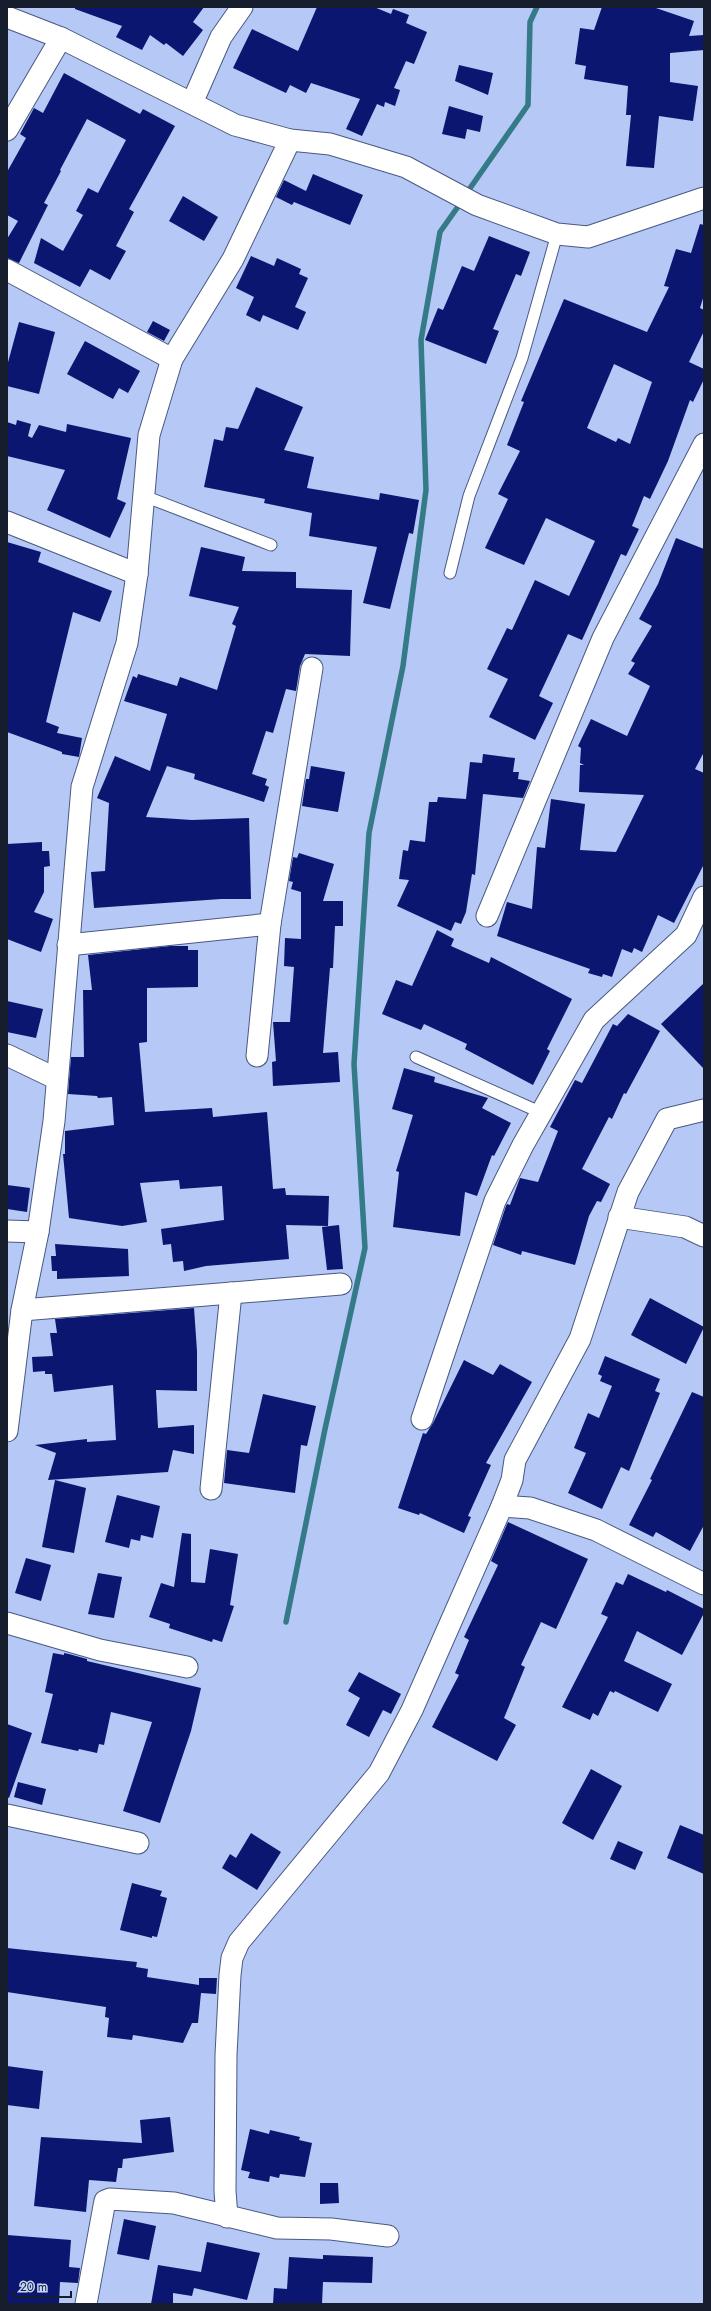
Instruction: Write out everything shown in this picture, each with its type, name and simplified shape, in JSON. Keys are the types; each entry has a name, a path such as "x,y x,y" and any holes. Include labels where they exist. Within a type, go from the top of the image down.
{"street":[{"path":"192,103 221,37 242,7"},
{"path":"7,17 61,38 235,125 290,140 330,144 406,167 477,205 557,234 588,237 704,198"},
{"path":"7,130 61,38"},
{"path":"7,1430 22,1310 38,1232 54,1121 82,787 126,643 137,574 149,435 172,359 233,259 290,140"},
{"path":"7,270 172,359"},
{"path":"487,916 603,638 704,444"},
{"path":"7,522 137,574"},
{"path":"257,1056 270,924 312,668"},
{"path":"422,1419 495,1201 542,1113 594,1020 686,935 704,897"},
{"path":"68,945 270,924"},
{"path":"7,1055 57,1079"},
{"path":"227,2216 225,2191 226,2056 232,1958 239,1942 379,1773 412,1710 502,1506 512,1480 515,1460 580,1339 628,1192 667,1119 704,1110"},
{"path":"619,1217 685,1227 704,1236"},
{"path":"7,1231 38,1232"},
{"path":"22,1310 341,1284"},
{"path":"211,1489 231,1293"},
{"path":"502,1506 530,1508 596,1530 704,1584"},
{"path":"7,1623 100,1650 187,1667"},
{"path":"7,1815 138,1844"},
{"path":"86,2304 105,2201 110,2199 174,2203 277,2228 331,2229 388,2236"}],"lane":[{"path":"450,573 469,496 522,358 557,234"},
{"path":"144,496 271,545"},
{"path":"416,1057 542,1113"}],"building":[{"path":"75,7 204,7 193,22 203,30 183,56 166,43 164,45 150,35 142,50 116,37 122,26 75,9"},
{"path":"317,7 374,7 391,14 393,9 409,15 406,23 427,32 414,64 406,61 394,88 400,90 395,106 385,102 384,107 377,104 362,136 346,129 360,99 311,83 306,93 290,85 286,93 233,68 252,29 298,51"},
{"path":"602,7 653,7 694,21 689,36 704,35 704,50 670,53 670,82 698,86 693,121 659,116 654,168 626,166 631,115 626,115 628,86 584,79 586,66 575,64 580,28 594,30"},
{"path":"459,65 493,73 488,95 455,81"},
{"path":"64,73 140,114 143,109 175,126 129,209 134,212 116,246 126,251 110,280 90,269 80,287 34,263 41,238 63,251 83,215 76,211 88,188 98,193 126,140 87,119 44,203 48,205 19,263 7,258 7,239 18,221 7,215 7,172 26,138 20,134 34,108 43,113"},
{"path":"449,106 483,116 480,132 467,129 465,139 442,134"},
{"path":"313,174 363,195 350,225 294,202 292,205 276,197 284,180 306,191"},
{"path":"183,196 218,217 204,241 169,221"},
{"path":"700,224 704,225 704,295 700,308 704,310 704,331 689,362 704,369 704,379 693,402 690,400 668,461 650,499 644,496 632,526 639,529 626,556 621,554 582,640 568,634 539,696 553,703 535,740 489,717 508,679 487,669 507,628 512,630 535,580 569,596 595,541 546,518 524,565 485,548 508,499 498,494 520,451 507,445 524,402 521,401 564,299 647,332 669,287 664,286 676,249 691,253","holes":["614,364 652,382 630,444 618,438 616,442 587,428"]},
{"path":"489,236 530,252 521,276 516,274 493,329 499,331 486,364 425,340 438,308 443,310 462,266 474,271"},
{"path":"251,256 274,266 277,258 301,269 299,274 308,278 295,307 306,312 298,330 263,315 260,322 246,315 254,297 236,288"},
{"path":"153,321 170,330 164,341 147,332"},
{"path":"19,322 55,332 39,394 7,386 7,366"},
{"path":"85,341 140,371 128,393 119,388 113,399 67,374"},
{"path":"256,387 303,407 284,450 314,457 307,488 379,500 380,493 419,500 413,534 409,533 390,609 363,603 377,547 309,536 312,513 264,503 265,499 204,487 214,439 223,441 226,427 238,429"},
{"path":"17,420 31,424 28,436 32,438 39,425 66,432 67,424 131,438 117,499 126,503 110,538 47,510 65,470 7,456 7,422 16,425"},
{"path":"676,538 704,549 704,752 695,769 704,773 704,864 674,923 658,915 642,952 634,948 632,953 622,949 612,977 603,974 602,977 588,973 590,969 497,936 507,902 532,909 537,847 545,848 551,799 585,804 580,850 616,852 644,795 579,792 580,765 584,765 580,763 581,748 578,746 591,719 627,736 650,686 628,674 635,663 631,661 652,626 639,619 658,584"},
{"path":"7,542 41,552 38,562 112,591 100,622 73,612 46,722 59,727 57,733 82,738 79,757 62,754 62,752 7,732"},
{"path":"201,547 245,557 242,571 296,572 296,588 352,590 350,656 305,654 300,666 296,691 286,689 273,733 266,731 252,774 267,779 265,785 269,787 264,802 194,779 195,774 167,766 146,817 192,820 249,818 251,899 221,899 94,908 91,872 105,871 109,803 97,798 115,756 150,771 167,714 124,701 133,676 137,678 138,674 177,686 180,677 217,690 236,626 232,624 239,607 189,596"},
{"path":"483,754 515,758 513,772 519,772 518,779 530,781 523,798 483,794 475,875 472,874 466,912 461,924 455,922 451,931 397,906 409,880 399,879 403,850 408,851 410,840 425,842 429,802 437,802 438,797 466,799 470,762 482,763"},
{"path":"311,766 345,772 338,812 302,806 306,779 309,779"},
{"path":"42,842 42,851 49,851 50,866 44,867 44,892 34,912 53,919 41,952 7,939 7,844"},
{"path":"299,853 334,864 323,901 343,901 343,926 335,926 333,968 330,968 323,1053 338,1052 340,1082 273,1086 272,1062 276,1061 273,1022 290,1022 294,967 284,966 285,938 301,939 301,892 291,889 293,882 289,881 293,857 297,858"},
{"path":"437,930 454,939 451,946 489,963 491,957 572,999 547,1049 550,1051 533,1085 465,1049 467,1044 424,1024 421,1030 382,1014 396,980 412,986"},
{"path":"170,946 188,946 188,950 198,950 198,987 147,988 147,1042 139,1043 145,1112 212,1108 213,1117 267,1112 273,1189 285,1188 286,1195 329,1196 328,1226 286,1225 289,1259 206,1266 184,1271 183,1261 173,1262 171,1244 163,1245 161,1229 224,1220 222,1186 180,1189 179,1180 140,1183 147,1222 122,1226 69,1218 63,1154 65,1154 65,1131 114,1125 112,1097 98,1098 97,1096 68,1094 71,1057 84,1057 83,990 92,990 88,955"},
{"path":"704,983 704,1069 661,1024"},
{"path":"7,1001 43,1009 36,1038 7,1032"},
{"path":"628,1014 660,1031 626,1094 624,1093 612,1119 609,1117 582,1169 610,1184 601,1202 597,1201 589,1216 575,1265 522,1251 521,1255 493,1245 506,1206 507,1204 510,1205 520,1178 538,1182 558,1131 550,1127 575,1080 582,1083 613,1024 617,1026"},
{"path":"404,1068 435,1077 434,1082 488,1098 482,1108 511,1123 494,1156 492,1155 477,1196 465,1192 460,1236 393,1227 399,1172 396,1171 413,1115 392,1109"},
{"path":"7,1185 30,1188 27,1212 7,1209"},
{"path":"339,1225 343,1269 327,1270 322,1227"},
{"path":"55,1244 128,1249 129,1276 57,1279 57,1271 52,1271 51,1256 56,1256"},
{"path":"650,1298 704,1327 686,1364 631,1335"},
{"path":"194,1308 197,1351 197,1391 156,1390 158,1428 194,1425 194,1454 173,1450 168,1472 48,1480 56,1453 35,1445 87,1439 87,1442 116,1440 113,1385 54,1392 52,1374 45,1374 45,1371 33,1372 32,1357 53,1356 50,1333 57,1333 55,1319"},
{"path":"605,1356 660,1379 655,1391 660,1393 629,1471 621,1467 602,1509 568,1493 586,1453 574,1448 588,1413 599,1418 612,1386 600,1381 602,1376 598,1374"},
{"path":"464,1360 493,1375 500,1364 532,1382 486,1463 491,1465 468,1516 471,1517 464,1533 420,1513 419,1515 398,1508 423,1433 426,1434 433,1423"},
{"path":"692,1392 704,1397 704,1525 690,1551 656,1532 653,1537 629,1525 652,1480 650,1479"},
{"path":"263,1394 316,1406 307,1446 301,1445 295,1493 224,1483 227,1450 249,1453"},
{"path":"55,1480 86,1488 74,1553 42,1547"},
{"path":"117,1495 160,1506 153,1538 141,1535 140,1541 131,1539 129,1548 105,1542"},
{"path":"508,1522 588,1559 556,1629 541,1622 521,1665 525,1667 504,1718 516,1725 497,1761 432,1727 459,1675 455,1673 469,1640 464,1637 498,1565 491,1561"},
{"path":"182,1533 191,1534 191,1582 205,1583 210,1549 238,1554 230,1605 234,1606 222,1642 213,1639 212,1642 169,1628 170,1624 149,1617 161,1583 174,1587"},
{"path":"26,1558 51,1565 41,1601 15,1593"},
{"path":"98,1573 122,1577 114,1618 88,1614"},
{"path":"628,1574 666,1592 667,1590 704,1609 704,1613 682,1655 637,1631 624,1661 672,1684 658,1712 615,1691 614,1693 610,1691 598,1716 593,1713 590,1720 562,1707 608,1617 601,1614 616,1582 623,1585"},
{"path":"53,1653 64,1655 64,1653 69,1654 87,1659 87,1661 201,1688 191,1731 160,1823 123,1811 152,1722 111,1712 104,1745 99,1744 97,1753 79,1749 78,1751 41,1743 53,1694 45,1692"},
{"path":"359,1672 401,1694 391,1714 383,1710 369,1737 346,1725 360,1698 348,1691"},
{"path":"7,1724 32,1733 9,1798 7,1797"},
{"path":"591,1769 622,1786 593,1840 562,1823"},
{"path":"18,1782 46,1789 42,1805 14,1797"},
{"path":"680,1825 704,1835 704,1874 667,1858"},
{"path":"251,1833 281,1852 257,1890 222,1868 230,1854 236,1858"},
{"path":"618,1841 643,1852 635,1870 610,1859"},
{"path":"132,1883 162,1891 160,1896 167,1898 157,1937 152,1936 152,1938 120,1930"},
{"path":"7,1948 137,1962 136,1967 148,1969 147,1977 199,1985 199,1978 217,1978 216,1994 201,1993 198,2023 192,2023 183,2043 133,2035 132,2040 107,2037 109,2018 105,2017 106,2007 7,1992"},
{"path":"7,2066 43,2071 39,2109 7,2105"},
{"path":"170,2117 174,2152 123,2159 122,2168 118,2168 116,2182 89,2180 86,2212 34,2206 41,2137 142,2143 140,2120"},
{"path":"250,2129 269,2134 270,2130 300,2137 299,2140 312,2143 305,2177 280,2174 279,2178 270,2176 269,2182 248,2178 250,2172 241,2170"},
{"path":"320,2183 338,2183 339,2203 320,2204"},
{"path":"124,2219 156,2226 149,2260 117,2254"},
{"path":"7,2235 71,2240 69,2267 80,2268 78,2283 60,2282 59,2304 7,2304"},
{"path":"207,2242 260,2253 247,2300 194,2288 192,2296 173,2293 173,2304 151,2304 158,2265 201,2272"},
{"path":"323,2255 373,2257 372,2283 323,2282 322,2304 273,2304 274,2288 287,2289 289,2257 323,2259"}],"waterway":[{"path":"466,194 528,105 530,22 537,7"},
{"path":"286,1622 325,1429 365,1248 354,1064 369,833 403,666 426,490 421,340 440,232 462,201"}]}
